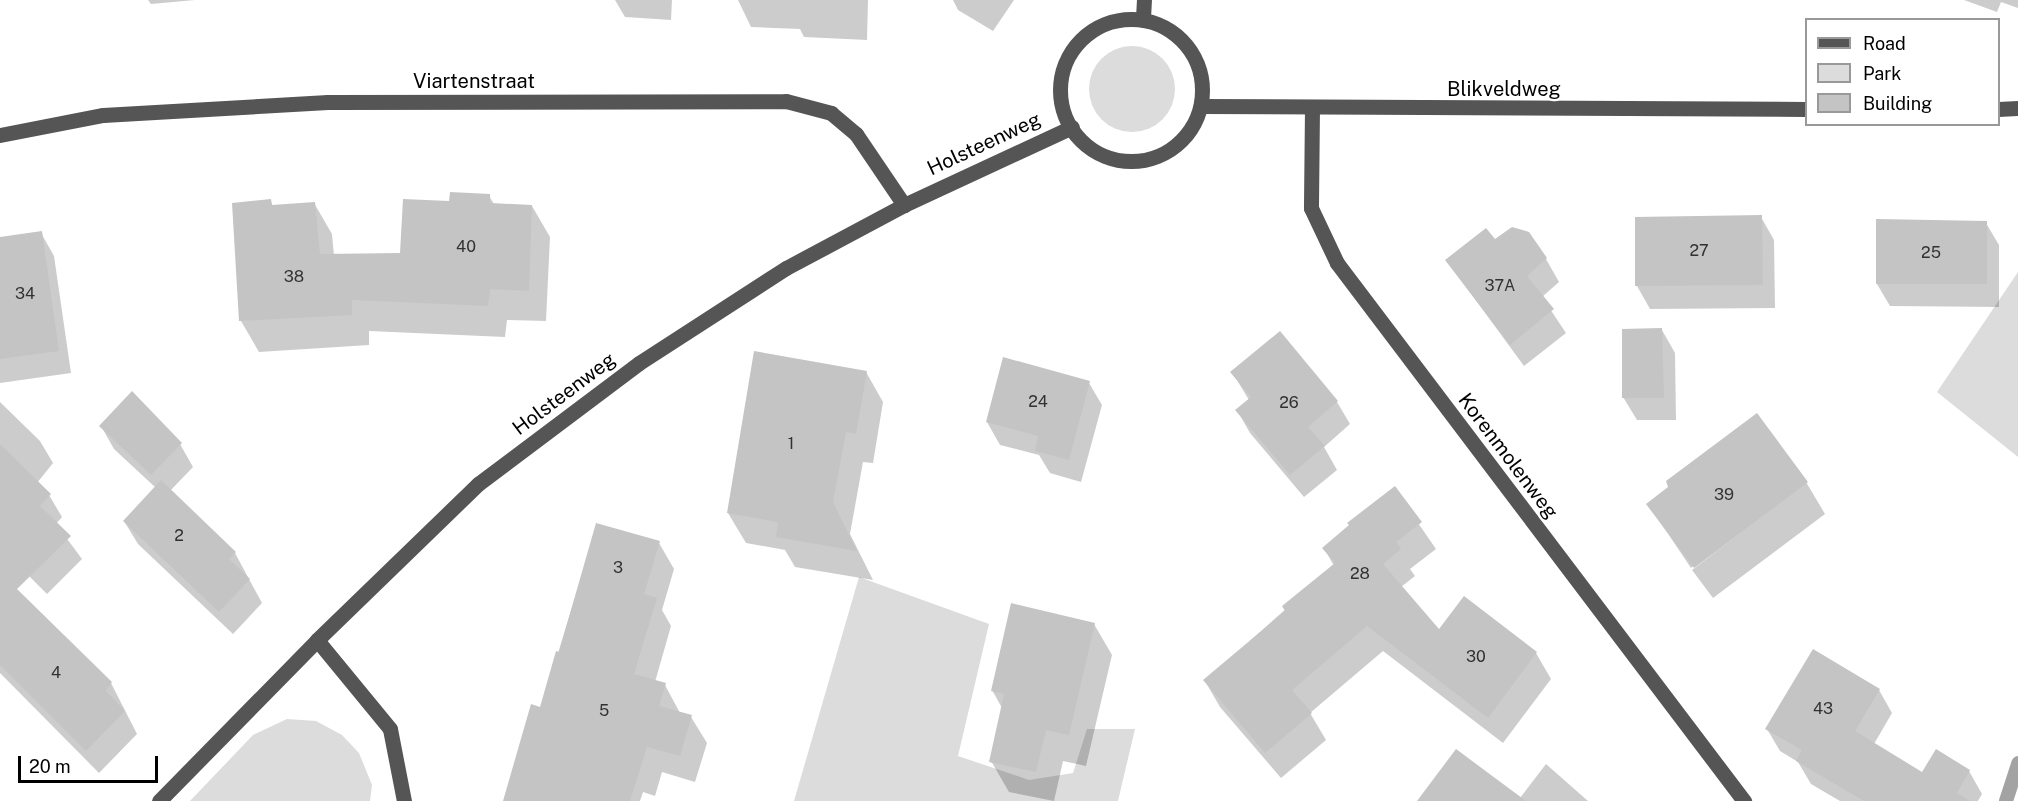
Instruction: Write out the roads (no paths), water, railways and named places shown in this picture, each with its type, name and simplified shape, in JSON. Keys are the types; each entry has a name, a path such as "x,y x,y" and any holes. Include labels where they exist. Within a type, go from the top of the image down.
{"street":[{"path":"1143,18 1144,0"},
{"path":"1143,18 1185,40 1197,59 1203,106 1182,139 1141,162 1099,156 1072,127 1060,101 1059,77 1067,56 1098,25 1143,18"},
{"name":"Viartenstraat","path":"0,135 104,116 328,102 786,101 831,113 856,134 904,205"},
{"name":"Blikveldweg","path":"1203,106 1805,109"},
{"name":"Korenmolenweg","path":"1312,108 1311,208 1337,263 1744,801"},
{"path":"2000,108 2018,108"},
{"name":"Holsteenweg","path":"159,801 317,640 478,484 639,363 786,268 904,205 1072,127"},
{"path":"317,640 390,729 404,801"}],"waterway":[{"path":"2006,801 2018,763"}]}
